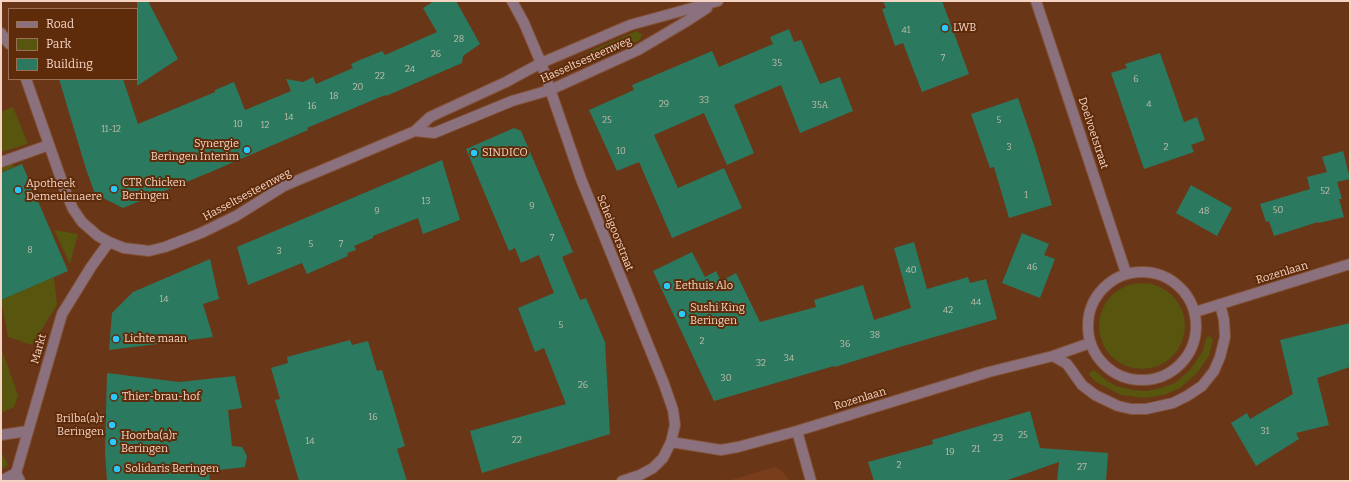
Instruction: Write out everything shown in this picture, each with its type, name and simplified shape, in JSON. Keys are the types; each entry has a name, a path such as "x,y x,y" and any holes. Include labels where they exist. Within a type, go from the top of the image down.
{"street":[{"name":"Scheigoorstraat","path":"512,1 524,23 540,63 581,179 664,384 673,410 675,425 671,442"},
{"name":"Doelvoetstraat","path":"1036,1 1126,273"},
{"name":"Hasseltsesteenweg","path":"26,80 48,145 72,209 82,222 98,236 109,242 124,248 149,251 165,247 201,233 236,216 284,186 415,131 430,117 506,82 540,63 630,25 716,2"},
{"name":"Hasseltsesteenweg","path":"415,131 434,133 512,101 550,90 638,50 716,2"},
{"path":"1,33 8,43"},
{"path":"1,162 48,145"},
{"name":"Markt","path":"1,481 18,477 28,431 62,314 91,267 109,242"},
{"name":"Rozenlaan","path":"1195,312 1350,264"},
{"path":"1140,271 1155,273 1168,278 1180,287 1189,298 1195,312 1196,329 1193,345 1185,360 1172,371 1157,378 1140,380 1124,378 1110,370 1097,358 1090,343 1087,326 1090,309 1098,293 1110,281 1126,273 1140,271"},
{"path":"1053,356 1067,364 1082,385 1094,395 1118,406 1131,409 1146,409 1173,403 1202,386 1214,371 1220,357 1225,338 1224,320 1220,304"},
{"name":"Rozenlaan","path":"671,442 722,450 738,447 797,431 982,374 1053,356 1090,343"},
{"path":"1,435 28,431"},
{"path":"797,431 810,481"},
{"path":"622,481 640,475 653,468 663,458 671,442"}],"shaded area":[{"path":"775,467 783,472 790,481 728,481"}],"green space":[{"path":"637,31 642,34 640,40 591,61 588,52"},
{"path":"13,107 28,144 1,152 1,112"},
{"path":"12,163 14,167 1,173 1,167"},
{"path":"54,230 78,234 70,264"},
{"path":"54,277 57,305 32,345 8,337 1,300"},
{"path":"1142,283 1158,286 1166,290 1178,302 1182,310 1185,326 1182,342 1178,350 1166,362 1158,366 1142,369 1126,366 1118,362 1106,350 1102,342 1099,326 1102,310 1106,302 1118,290 1126,286"},
{"path":"1210,336 1213,340 1209,356 1197,373 1180,388 1164,395 1146,398 1121,395 1096,382 1089,375 1090,372 1094,370 1116,386 1133,390 1147,391 1161,388 1175,383 1190,370 1203,351 1206,338"},
{"path":"1,350 18,395 14,407 1,413"},
{"path":"1,451 8,465 1,469"}],"building":[{"path":"137,1 148,1 178,59 137,86 138,8"},
{"path":"434,1 456,1 480,44 463,56 462,63 307,128 308,130 213,171 123,208 95,194 59,80 123,80 138,124 215,92 215,90 234,82 245,110 291,91 286,79 303,82 313,77 316,84 353,68 351,64 360,60 382,51 385,55 437,32 423,8"},
{"path":"883,1 942,1 969,74 922,92 903,43 895,46 882,9 886,8"},
{"path":"789,29 794,42 801,40 820,84 840,77 853,111 800,133 781,85 734,105 754,153 727,165 704,113 654,135 678,188 724,168 742,208 672,238 639,162 617,171 589,110 634,90 632,85 712,51 719,67 773,44 770,37"},
{"path":"1160,53 1184,122 1197,117 1205,140 1191,145 1194,152 1144,169 1111,73 1127,68 1125,64"},
{"path":"1018,98 1052,205 1009,218 994,167 990,168 971,114"},
{"path":"514,128 521,131 573,252 562,257 580,300 586,298 605,342 610,434 482,473 470,431 566,404 544,348 535,352 518,308 554,293 539,255 521,263 515,248 509,251 466,149"},
{"path":"1343,151 1350,179 1337,182 1342,199 1339,199 1344,217 1318,222 1274,236 1269,221 1266,222 1260,204 1310,189 1307,177 1327,172 1322,157"},
{"path":"442,160 460,220 423,234 418,218 373,236 373,238 354,246 356,250 347,253 348,256 307,274 302,263 248,285 237,247"},
{"path":"22,164 68,271 1,300 1,173"},
{"path":"1191,185 1232,208 1217,236 1176,213"},
{"path":"1022,233 1049,244 1044,255 1055,259 1040,298 1002,283"},
{"path":"914,242 927,289 968,277 970,283 986,279 997,319 714,401 653,271 692,252 705,277 716,271 721,281 736,273 760,322 816,307 814,300 863,285 874,320 911,308 894,248"},
{"path":"210,259 219,299 203,304 213,337 109,350 112,313 133,292"},
{"path":"1350,323 1350,367 1317,378 1329,425 1296,433 1299,439 1256,466 1231,423 1247,413 1250,419 1293,394 1280,340"},
{"path":"350,340 352,345 368,341 377,371 382,370 405,446 397,449 407,481 299,481 275,400 280,399 271,368 288,363 287,357"},
{"path":"107,373 179,382 235,376 242,408 228,410 232,446 242,447 247,456 245,467 209,471 210,481 107,481 105,452"},
{"path":"1030,411 1040,448 1108,453 1106,481 1057,481 1059,462 1005,481 874,481 868,462 933,444 932,440"}],"place":[{"name":"LWB","path":"945,28"},
{"name":"Synergie Beringen Interim","path":"247,150"},
{"name":"SINDICO","path":"474,153"},
{"name":"CTR Chicken Beringen","path":"114,189"},
{"name":"Apotheek Demeulenaere","path":"18,190"},
{"name":"Eethuis Alo","path":"667,286"},
{"name":"Sushi King Beringen","path":"682,314"},
{"name":"Lichte maan","path":"116,339"},
{"name":"Thier-brau-hof","path":"114,397"},
{"name":"Brilba(a)r Beringen","path":"112,425"},
{"name":"Hoorba(a)r Beringen","path":"113,442"},
{"name":"Solidaris Beringen","path":"117,469"}]}
